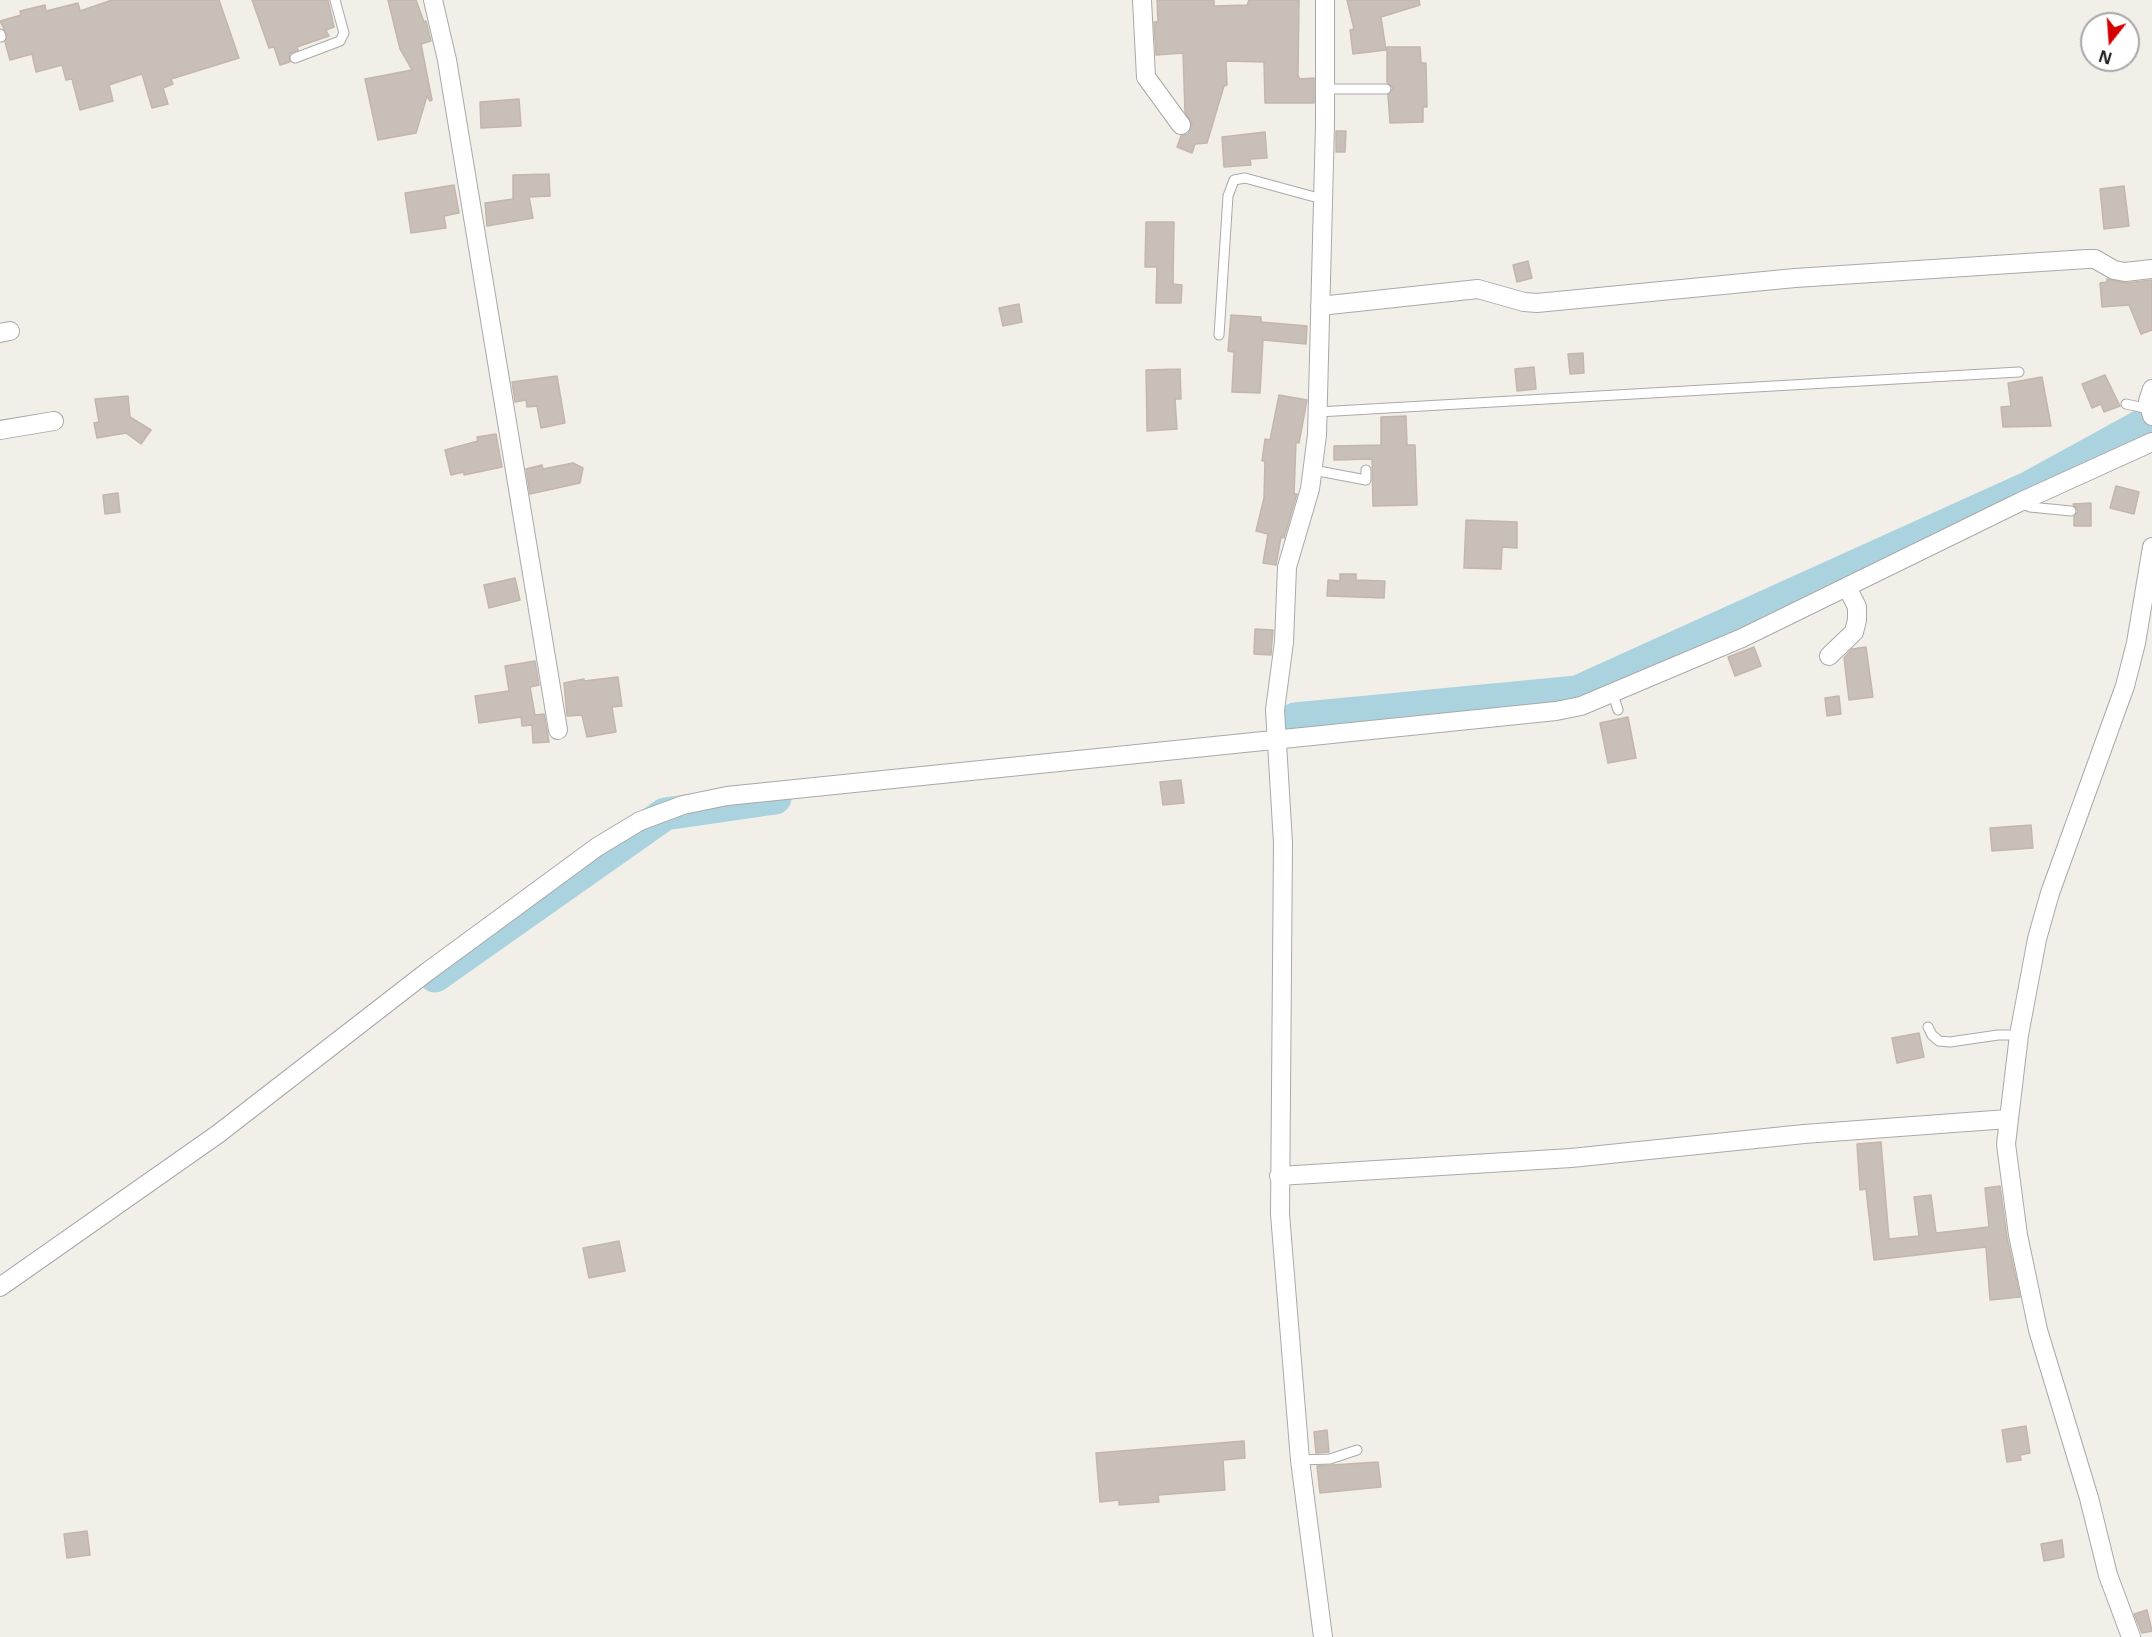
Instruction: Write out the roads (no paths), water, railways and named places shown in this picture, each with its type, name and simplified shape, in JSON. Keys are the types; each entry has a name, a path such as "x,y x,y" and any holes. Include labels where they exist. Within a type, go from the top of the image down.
{"street":[{"path":"433,0 447,60 558,730"},
{"path":"1142,0 1146,77 1181,125"},
{"path":"1323,1637 1300,1460 1279,1176 1283,843 1275,710 1284,642 1285,582 1313,470 1318,412 1326,89 1325,0"},
{"path":"1320,306 1478,289 1524,302 1537,303 1795,278 2087,259 2095,259 2114,270 2125,272 2152,269"},
{"path":"2150,413 2152,389"},
{"path":"0,430 54,421"},
{"path":"0,1287 218,1134 427,972 597,847 640,821 683,805 727,796 1556,711 1615,702 2020,502 2152,446"},
{"path":"2131,1637 2108,1575 2089,1498 2026,1281 2009,1172 2008,1119 2019,1035 2037,939 2050,893 2125,686 2148,601 2152,547"},
{"path":"1829,656 1854,632 1857,606 1847,587"},
{"path":"1279,1176 1571,1158 1804,1134 2008,1119"}],"lane":[{"path":"295,58 340,41 344,33 335,0"},
{"path":"1326,89 1386,89"},
{"path":"1219,335 1228,196 1234,180 1245,178 1322,199"},
{"path":"1318,412 2019,372"},
{"path":"2126,404 2150,413"},
{"path":"1313,470 1366,480 1366,470"},
{"path":"2020,502 2030,507 2071,511"},
{"path":"1928,1027 1939,1041 1950,1042 1998,1035 2019,1035"},
{"path":"1300,1460 1330,1459 1357,1450"}],"waterway":[{"path":"1295,719 1577,692 2030,487 2152,420"},
{"path":"435,976 665,814 775,798"}]}
